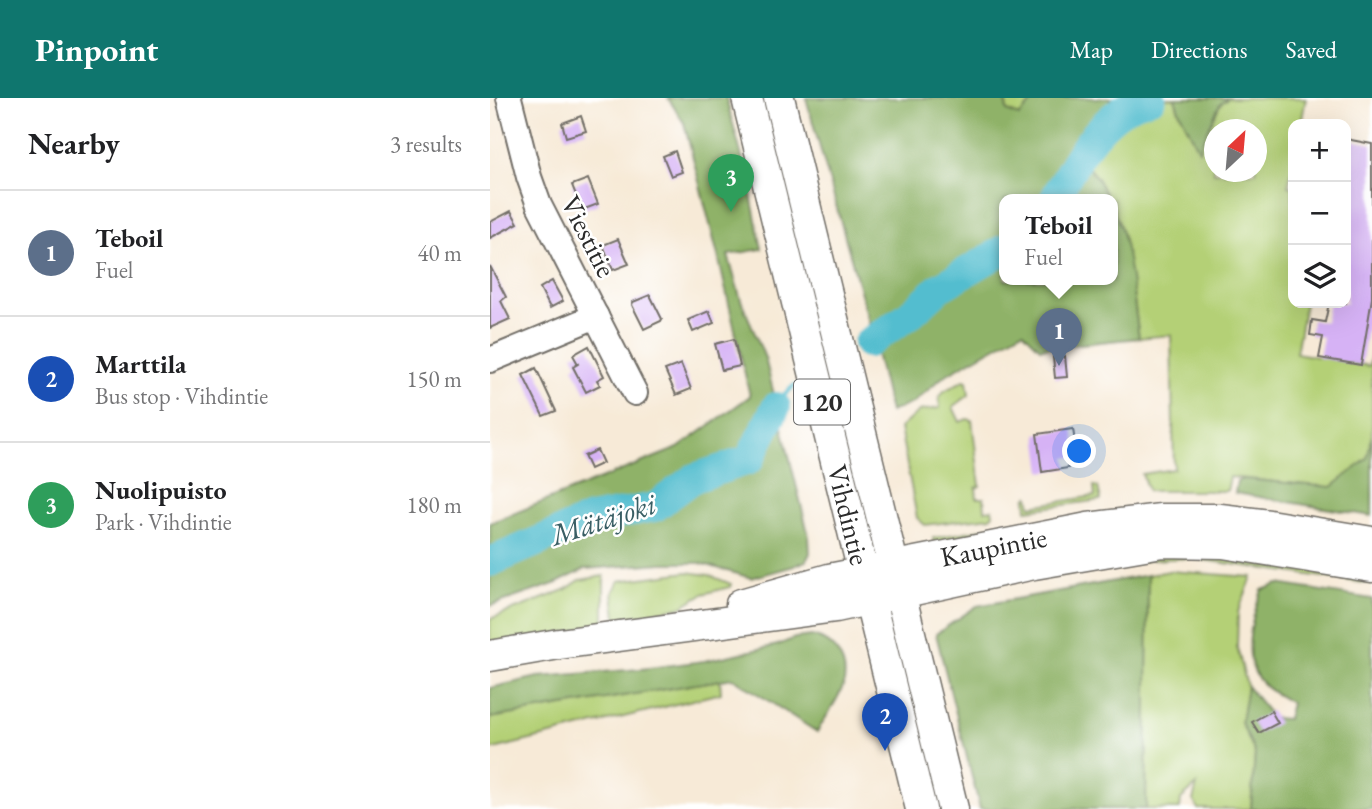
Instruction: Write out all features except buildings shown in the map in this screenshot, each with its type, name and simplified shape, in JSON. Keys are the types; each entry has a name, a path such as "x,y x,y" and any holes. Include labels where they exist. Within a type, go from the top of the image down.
{"main road":[{"name":"Vihdintie","path":"747,98 921,809"},
{"name":"Vihdintie","path":"779,98 953,809"},
{"name":"Kaupintie","path":"490,656 836,607 867,585 1088,528 1161,519 1220,519 1372,542"},
{"name":"Kaupintie","path":"897,579 1064,558 1162,542 1223,543 1372,567"}],"street":[{"name":"Viestitie","path":"509,98 539,205 635,393"},
{"path":"490,360 596,316"}],"green space":[{"path":"668,98 726,98 747,176 762,249 728,255 741,300 765,358 809,537 810,553 806,561 751,578 700,563 585,569 557,583 490,606 490,523 678,448 750,396 684,123"},
{"path":"806,98 1005,98 1007,111 1019,116 1036,98 1111,100 1073,150 1097,178 1105,194 999,194 999,285 1118,285 1118,220 1127,254 1139,338 1040,348 1023,331 944,376 913,403 890,412 867,315"},
{"path":"1005,98 1036,98 1020,116 1007,111"},
{"path":"1108,98 1175,98 1199,149 1204,138 1204,182 1267,182 1267,119 1213,119 1220,104 1228,98 1306,98 1302,119 1288,119 1288,308 1304,308 1296,353 1369,366 1372,351 1372,492 1230,477 1227,491 1148,491 1142,474 1174,469 1171,335 1139,338 1130,271 1118,224 1118,194 1105,194 1097,178 1072,150 1108,109 1111,100"},
{"path":"1175,98 1228,98 1220,104 1213,119 1204,119 1204,139 1199,150"},
{"path":"964,380 967,381 969,395 953,407 960,422 972,420 980,486 976,488 977,498 984,498 985,510 992,509 993,514 991,517 925,525 917,518 900,428 919,411 940,408 939,398 944,391"},
{"path":"1372,436 1372,516 1235,493 1237,481 1244,479 1332,487 1367,459"},
{"path":"1094,486 1098,487 1101,500 1027,510 1026,499 1029,496 1031,506 1095,496"},
{"path":"999,526 999,531 934,544 933,538"},
{"path":"1163,550 1372,575 1372,584 1189,558 1149,560 1036,579"},
{"path":"1169,571 1252,577 1238,612 1237,647 1247,686 1241,722 1255,753 1251,809 1198,809 1193,800 1197,785 1181,799 1180,809 1146,809 1148,575"},
{"path":"687,572 709,575 731,584 730,587 703,594 680,607 623,619 616,617 613,593 619,581"},
{"path":"1148,575 1146,809 980,809 936,634 977,606"},
{"path":"604,576 604,627 490,646 490,619 565,590 580,580"},
{"path":"1278,584 1372,599 1372,809 1251,809 1255,753 1241,722 1247,686 1273,718 1287,719 1291,703 1263,684 1251,663 1249,651 1252,625 1262,590"},
{"path":"812,636 832,647 841,659 845,674 840,693 817,732 733,678 490,718 490,688 538,677 704,661"},
{"path":"720,680 721,693 490,750 490,718"}],"waterway":[{"name":"Mätäjoki","path":"1057,194 1076,161 1103,126 1128,106 1151,98"},
{"name":"Mätäjoki","path":"868,343 908,316 939,288 999,253"},
{"name":"Mätäjoki","path":"776,407 794,386"},
{"name":"Mätäjoki","path":"490,562 590,519 655,507 694,478 749,460 776,407"}],"place":[{"name":"Nuolipuisto","path":"731,212"},
{"name":"Teboil","path":"1059,366"},
{"name":"Marttila","path":"885,751"}]}
